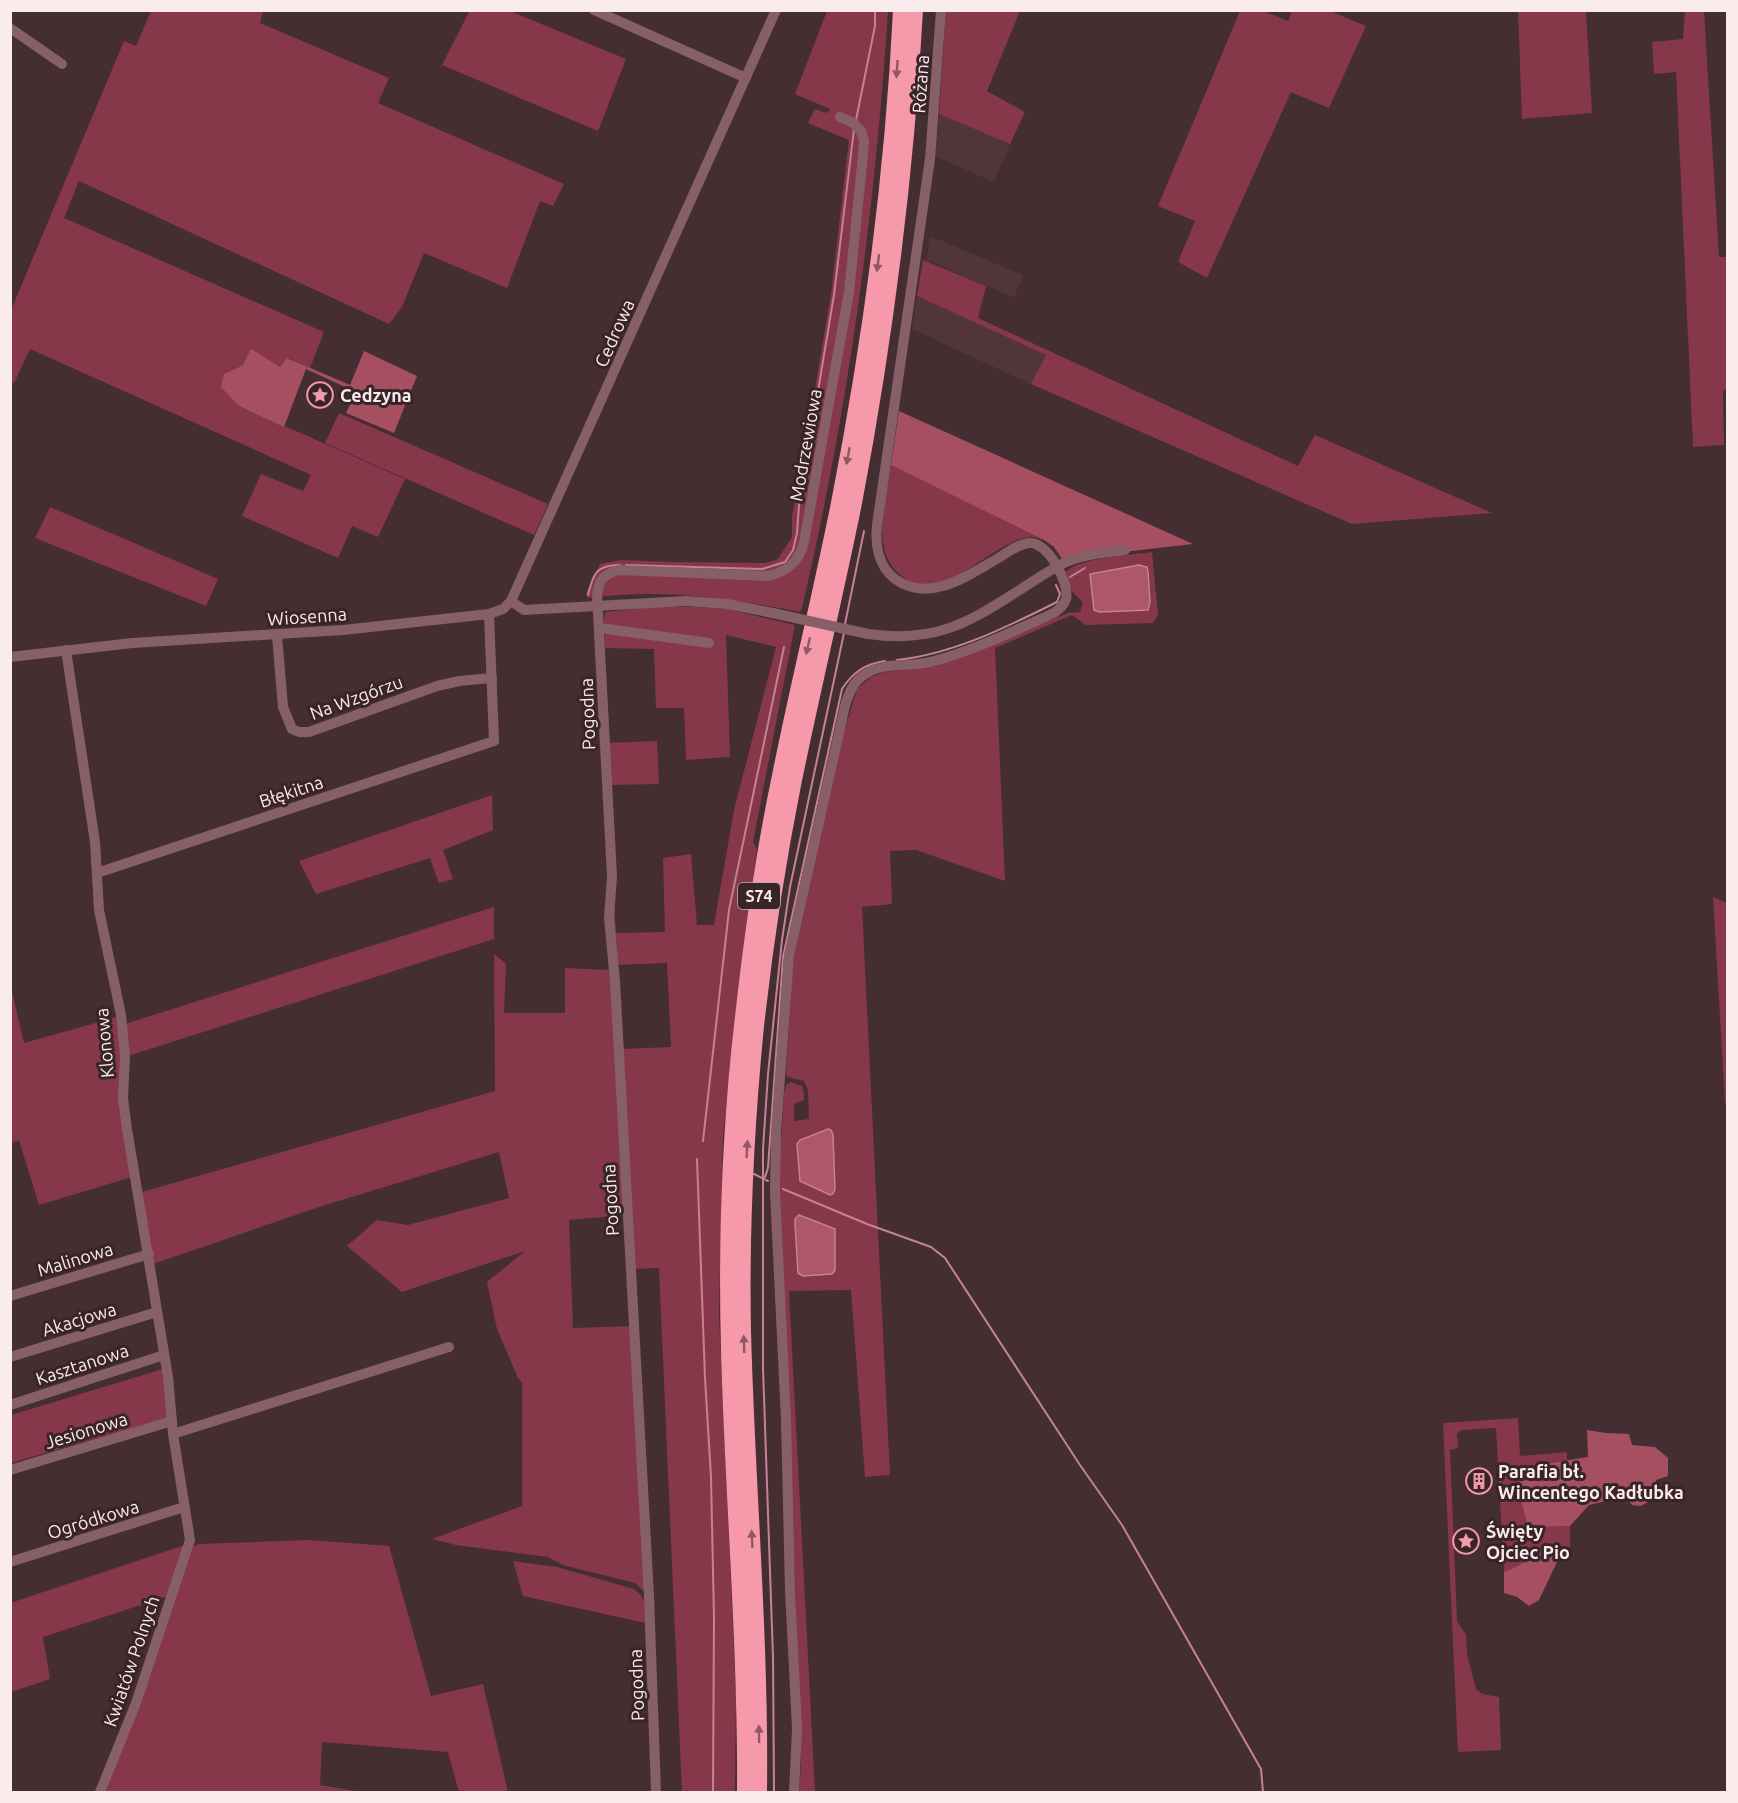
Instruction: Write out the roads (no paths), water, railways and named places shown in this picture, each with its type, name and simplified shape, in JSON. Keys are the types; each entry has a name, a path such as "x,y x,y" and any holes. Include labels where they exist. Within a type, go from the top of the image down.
{"highway":[{"name":"S74","path":"745,1792 744,1669 731,1400 728,1281 738,1069 750,958 772,818 837,514 861,379 886,202 901,10"},
{"name":"S74","path":"759,1792 757,1621 743,1320 743,1233 751,1081 764,960 786,820 851,514 882,339 909,104 915,10"}],"street":[{"path":"594,10 746,78"},
{"name":"Cedrowa","path":"511,600 776,10"},
{"name":"Różana","path":"795,1792 797,1729 775,1192 776,1132 791,942 845,706 853,686 874,669 923,663 949,656 1054,613 1062,607 1066,598 1063,580 1045,548 1039,544 1029,543 1017,546 947,585 923,590 903,584 895,578 885,568 877,546 877,525 930,159 941,10"},
{"path":"10,28 62,64"},
{"name":"Modrzewiowa","path":"598,606 599,583 603,576 619,570 768,576 789,568 800,555 849,292 864,141 861,131 855,125 840,117"},
{"path":"511,600 524,610 686,601 727,604 868,634 906,637 951,629 979,615 1056,567 1086,556 1125,550"},
{"name":"Wiosenna","path":"10,657 132,643 343,630 489,614 503,609 511,600"},
{"name":"Pogodna","path":"598,606 612,876 609,918 615,981 647,1561 656,1792"},
{"path":"489,614 492,678"},
{"path":"600,628 709,643"},
{"name":"Na Wzgórzu","path":"277,635 283,706 292,729 299,732 309,732 437,686 492,678"},
{"name":"Klonowa","path":"66,650 95,842 99,910 120,1016 124,1056 123,1099 127,1129 168,1377 171,1421 190,1540"},
{"name":"Błękitna","path":"97,873 494,741 492,678"},
{"name":"Malinowa","path":"10,1296 149,1254"},
{"name":"Akacjowa","path":"10,1357 157,1312"},
{"path":"173,1434 449,1347"},
{"name":"Kasztanowa","path":"10,1405 164,1355"},
{"name":"Jesionowa","path":"10,1470 171,1421"},
{"name":"Ogródkowa","path":"10,1562 184,1507"},
{"name":"Kwiatów Polnych","path":"100,1792 136,1703 190,1540"}],"waterway":[{"path":"856,120 875,26 875,10"},
{"path":"626,565 762,569 785,562 793,550 834,295 854,129"},
{"path":"845,624 864,531"},
{"path":"588,595 597,572 612,565 620,565"},
{"path":"1070,577 1085,568"},
{"path":"897,660 959,646 1019,621 1057,602 1060,594 1056,585"},
{"path":"774,1792 773,1658 763,1368 763,1149 768,1074 790,887 844,633"},
{"path":"703,1141 729,910 784,647"},
{"path":"765,1177 768,1168 783,957 842,689 860,670 871,664 885,661"},
{"path":"697,1159 711,1477 714,1618 713,1792"},
{"path":"754,1174 768,1181"},
{"path":"783,1189 867,1224 931,1247 945,1258 1080,1465 1122,1525 1261,1769 1263,1792"}],"place":[{"name":"Cedzyna","path":"320,395"},
{"name":"Parafia bł. Wincentego Kadłubka","path":"1479,1481"},
{"name":"Święty Ojciec Pio","path":"1466,1541"}]}
